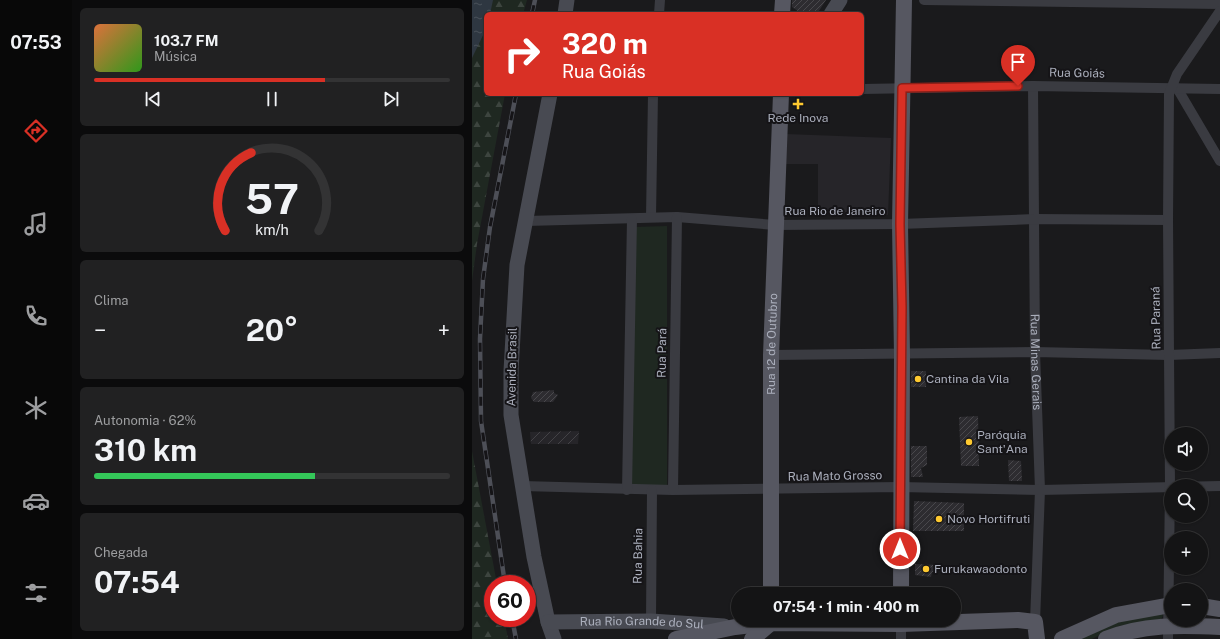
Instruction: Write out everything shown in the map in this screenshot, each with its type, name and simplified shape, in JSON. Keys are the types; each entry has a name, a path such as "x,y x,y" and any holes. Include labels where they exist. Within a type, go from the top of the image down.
{"main road":[{"path":"565,12 567,0"},
{"path":"782,12 783,0"},
{"path":"832,12 840,0"},
{"path":"900,587 902,355 900,224 904,0"},
{"name":"Avenida Brasil","path":"550,96 517,266 511,371 511,415 522,486 548,622 554,639"},
{"name":"Rua 12 de Outubro","path":"771,587 771,355 781,96"},
{"path":"1062,639 1116,615 1164,606"},
{"path":"1208,607 1220,609"},
{"path":"879,627 901,628 1018,620 1035,622"},
{"name":"Rua Rio Grande do Sul","path":"548,622 651,622 731,627"},
{"name":"Rua Minas Gerais","path":"1035,622 1036,639"},
{"path":"676,639 736,627"},
{"path":"752,639 765,627"},
{"path":"770,627 774,639"},
{"path":"1106,639 1144,628 1168,633 1220,627"}],"street":[{"path":"659,12 660,0"},
{"path":"924,0 1170,2 1220,4"},
{"name":"Rua Paraná","path":"1170,479 1168,220 1169,104 1177,74 1220,11"},
{"name":"Rua Goiás","path":"864,89 1032,86 1220,89"},
{"name":"Rua Minas Gerais","path":"1032,86 1035,219 1035,352 1040,490 1035,622"},
{"path":"1174,88 1220,161"},
{"path":"651,217 653,96"},
{"name":"Rua Rio de Janeiro","path":"526,221 632,219 651,217 677,217 775,224 900,224 1035,219 1168,220"},
{"name":"Rua Pará","path":"673,490 677,217"},
{"path":"627,490 632,219"},
{"path":"771,355 902,355 1035,352 1170,355 1220,353"},
{"name":"Rua Mato Grosso","path":"522,486 627,490 771,490 900,487 1040,490 1164,486"},
{"name":"Rua Mato Grosso","path":"1208,486 1220,486"},
{"name":"Rua Bahia","path":"651,622 652,490"},
{"name":"Rua Paraná","path":"1169,583 1170,523"}],"shaded area":[{"path":"786,134 891,138 888,215 818,213 818,164 785,164"},
{"path":"579,431 578,444 531,444 530,432"}],"green space":[{"path":"472,0 527,0 524,12 484,12 484,96 505,96 477,244 472,281"},
{"path":"667,226 667,487 627,488 634,227"},
{"path":"472,451 495,575 484,575 484,627 506,627 508,639 472,639"},
{"path":"1162,613 1163,616 1161,619 1119,626 1092,639 1076,639 1119,619"}],"water":[{"path":"472,0 493,0 490,12 484,12 484,33 472,58"}],"building":[{"path":"792,0 826,0 818,12 799,12 792,7"},
{"name":"Cantina da Vila","path":"911,371 926,371 926,387 911,387"},
{"path":"554,390 554,393 558,395 553,402 534,402 531,398 533,392"},
{"name":"Paróquia Sant'Ana","path":"978,416 979,466 961,466 959,417"},
{"path":"911,446 927,446 927,465 921,468 923,477 911,477"},
{"path":"1008,460 1021,461 1022,481 1009,481"},
{"name":"Novo Hortifruti","path":"914,501 964,503 964,531 913,531"},
{"name":"Furukawaodonto","path":"915,564 938,565 937,573 932,572 931,577 915,575"}],"railway":[{"path":"532,12 535,0"},
{"path":"504,575 481,421 480,339 483,279 490,227 516,96"},
{"path":"514,627 516,639"}],"place":[{"name":"Rede Inova","path":"798,104"},
{"name":"Cantina da Vila","path":"918,379"},
{"name":"Paróquia Sant'Ana","path":"969,442"},
{"name":"Novo Hortifruti","path":"939,519"},
{"name":"Furukawaodonto","path":"926,569"}],"route":[{"path":"900,549 902,355 900,224 902,88 1018,86"}]}
